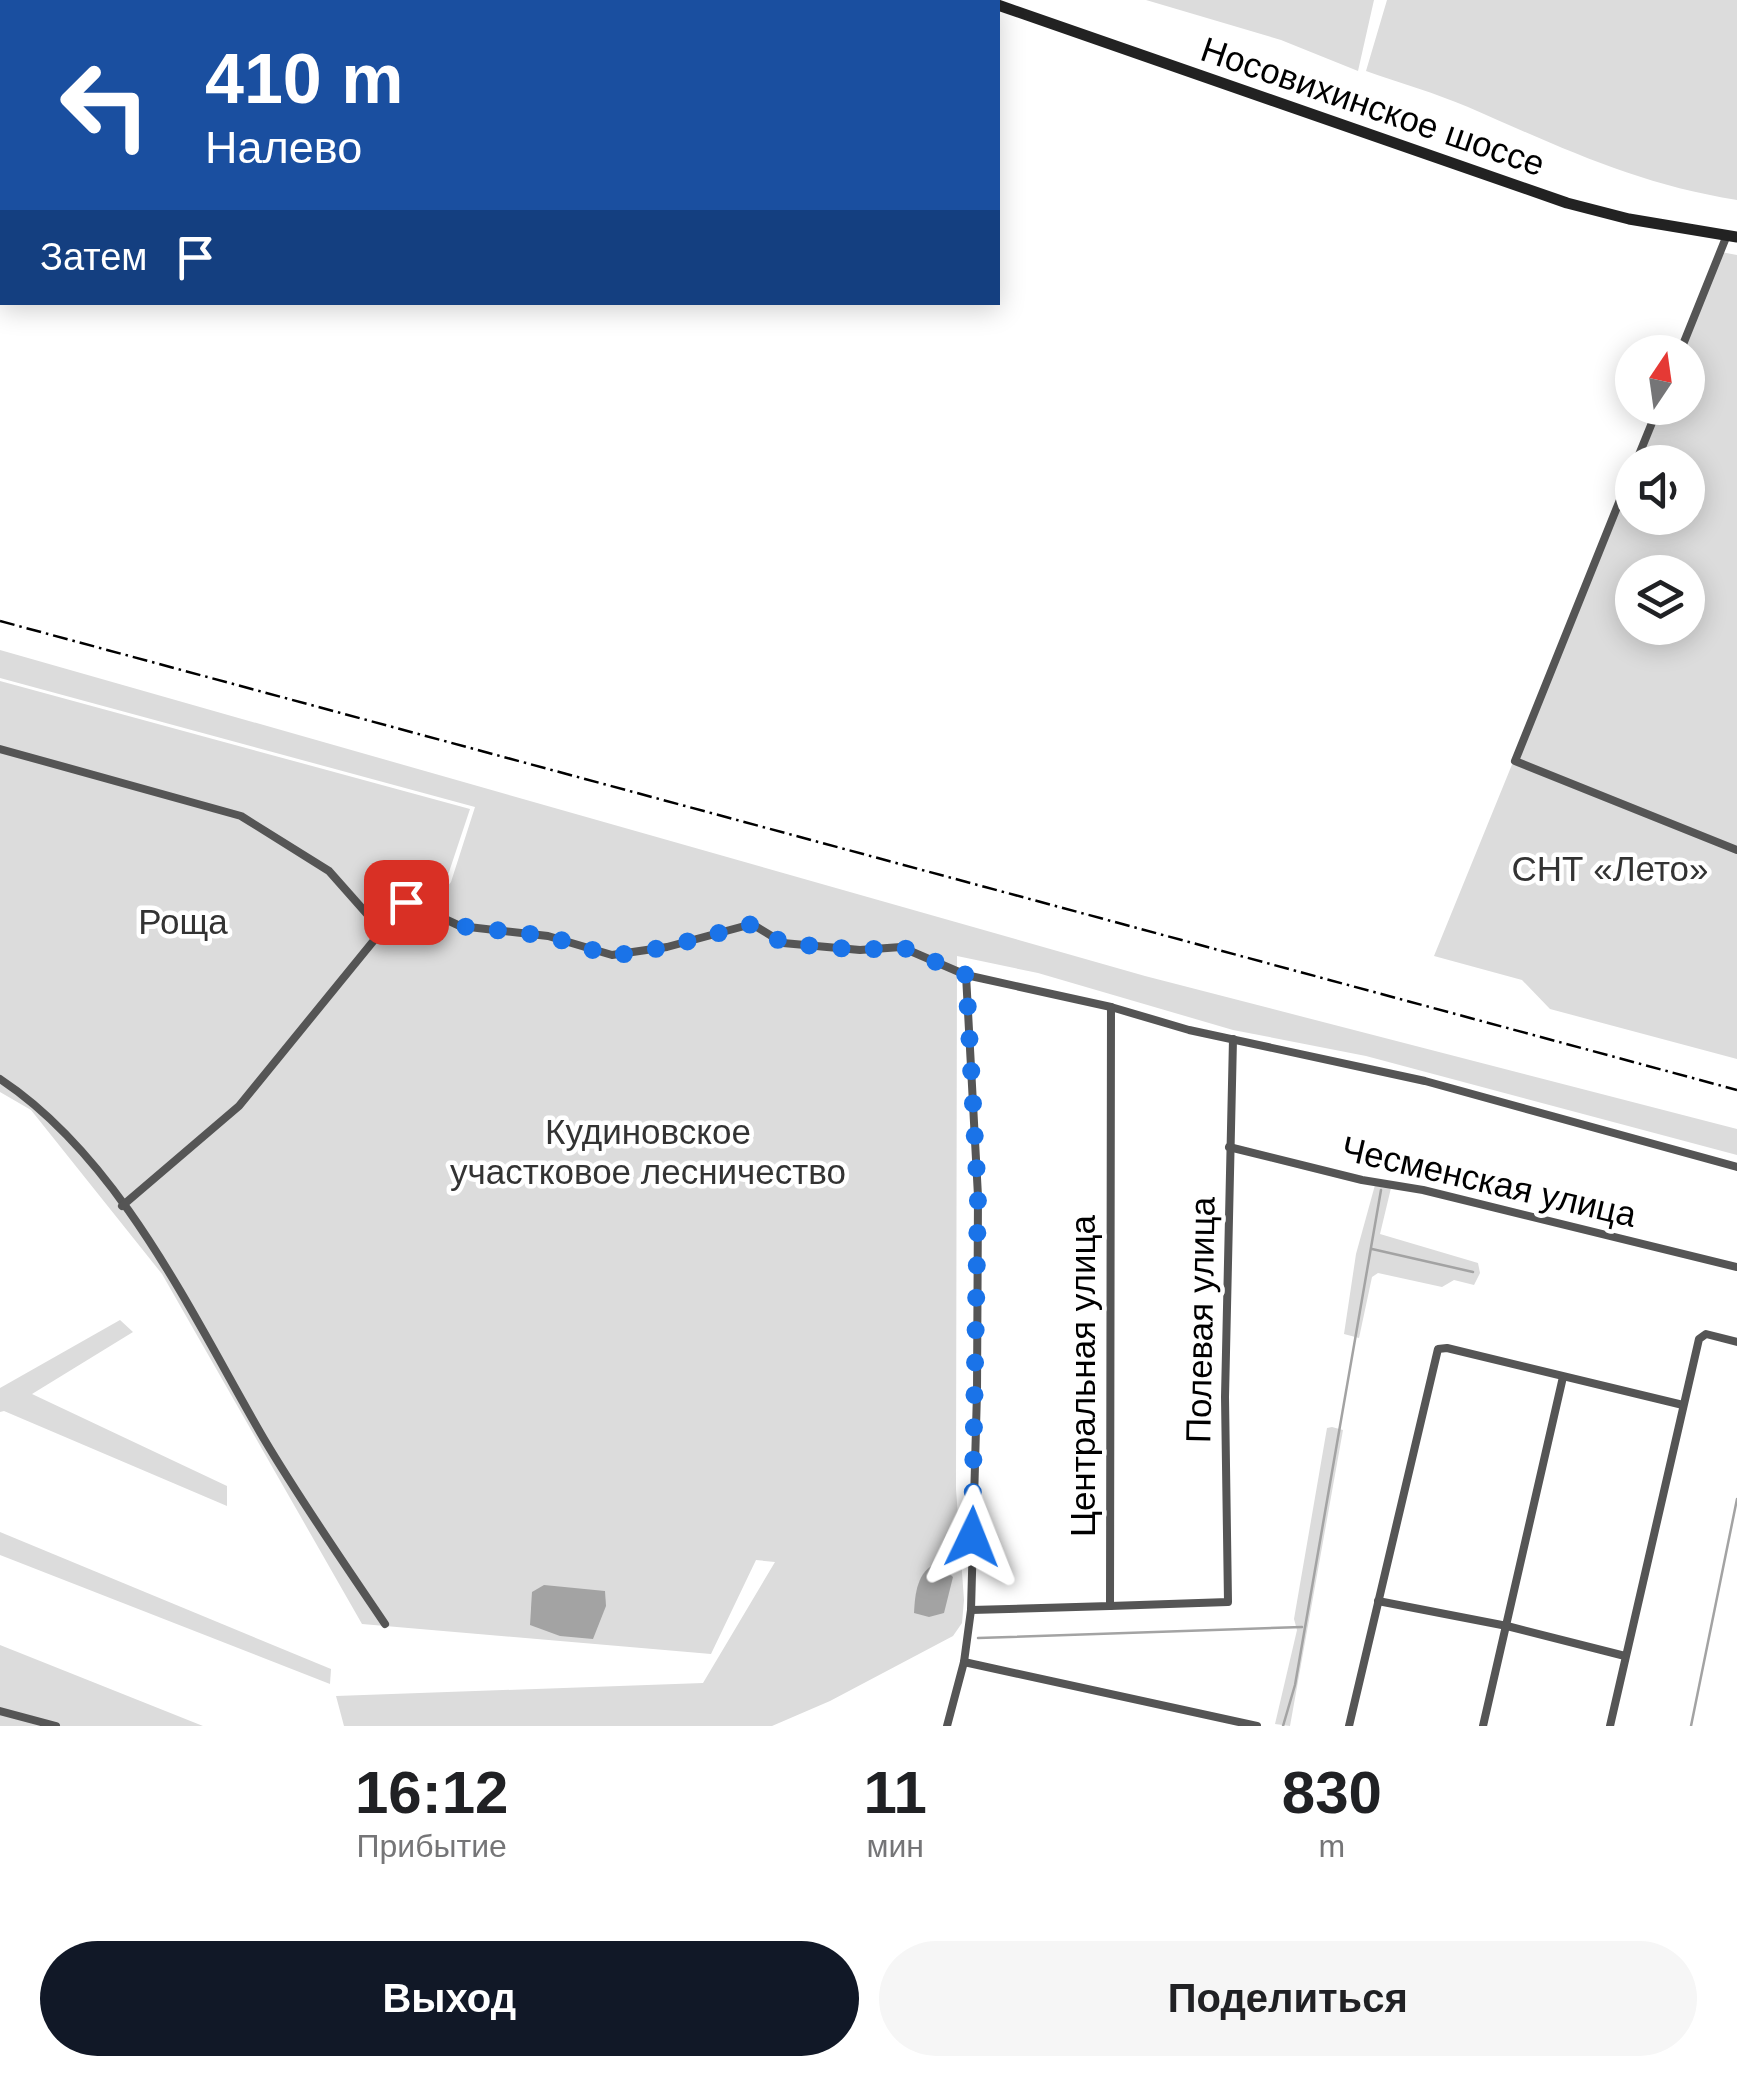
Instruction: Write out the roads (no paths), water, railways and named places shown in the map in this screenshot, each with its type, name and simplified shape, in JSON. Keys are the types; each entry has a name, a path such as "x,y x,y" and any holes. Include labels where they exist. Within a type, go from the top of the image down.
{"main road":[{"name":"Носовихинское шоссе","path":"1000,7 1567,202 1628,219 1732,236"}],"street":[{"path":"1688,335 1732,236"},
{"path":"1615,512 1515,762 1737,850"},
{"path":"0,749 241,816 329,871 383,932"},
{"path":"122,1206 240,1106 406,902 460,926 548,936 612,956 667,947 752,924 783,943 860,950 902,947 966,975 1425,1081 1737,1168"},
{"path":"947,1726 964,1662 971,1610 978,1196 966,975"},
{"name":"Центральная улица","path":"1110,1606 1111,1007"},
{"name":"Полевая улица","path":"1110,1606 1228,1602 1229,1147 1233,1039"},
{"path":"0,1080 38,1104 169,1269 264,1439 343,1568 385,1624"},
{"name":"Чесменская улица","path":"1229,1147 1362,1180 1423,1190 1737,1268"},
{"path":"1610,1726 1682,1405 1702,1334 1737,1342"},
{"path":"1349,1726 1434,1353 1446,1348 1682,1405"},
{"path":"1483,1726 1563,1377"},
{"path":"1378,1601 1507,1626 1625,1656"},
{"path":"971,1610 1110,1606"},
{"path":"964,1662 1256,1726"},
{"path":"0,1710 56,1726"}],"waterway":[{"path":"1283,1726 1295,1685 1381,1190"},
{"path":"1372,1249 1473,1272"},
{"path":"1691,1726 1737,1499"},
{"path":"978,1638 1302,1627"}],"railway":[{"path":"0,621 1737,1090"}],"park label":[{"name":"СНТ «Лето»","path":"1610,868"},
{"name":"Роща","path":"183,921"},
{"name":"Кудиновское участковое лесничество","path":"648,1151"}]}
